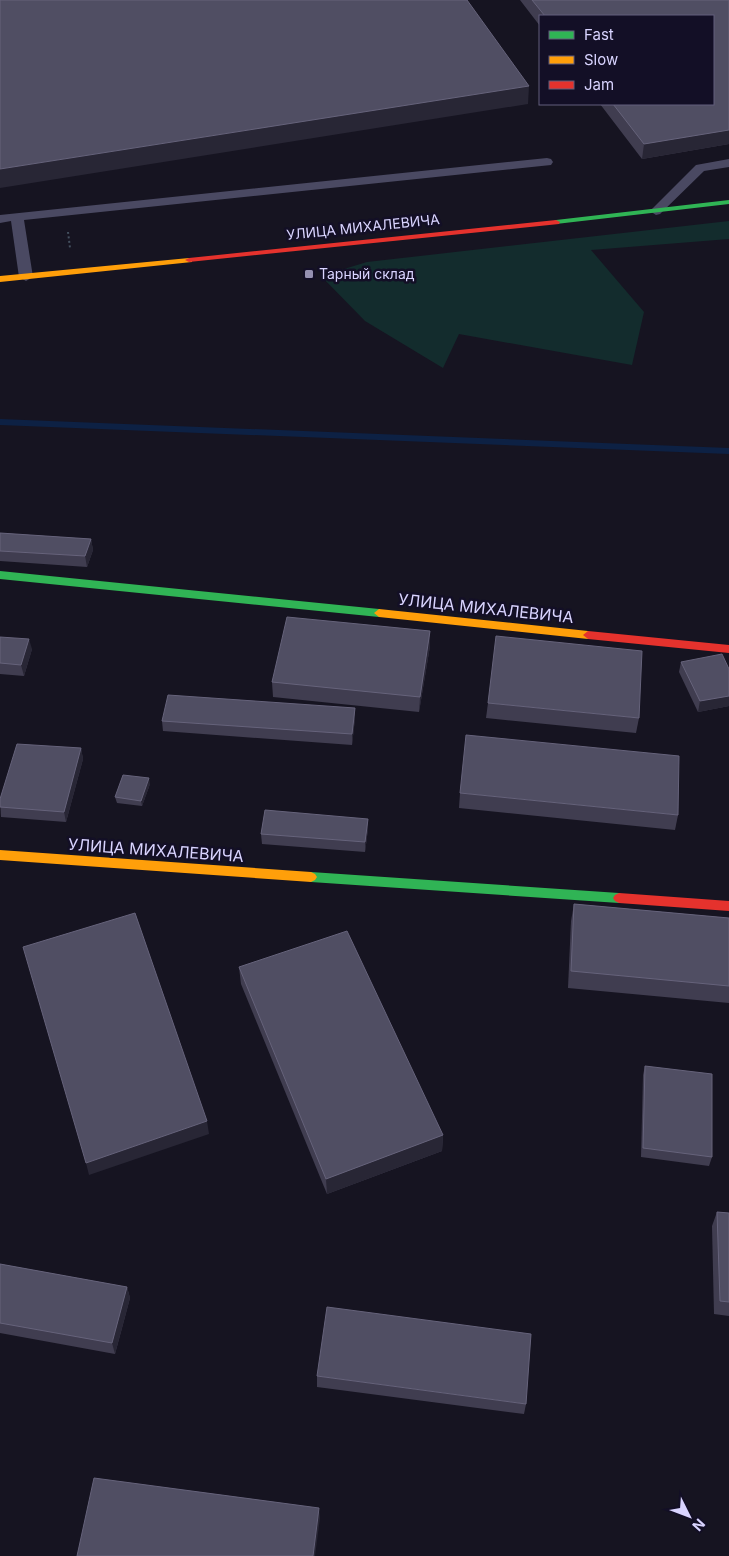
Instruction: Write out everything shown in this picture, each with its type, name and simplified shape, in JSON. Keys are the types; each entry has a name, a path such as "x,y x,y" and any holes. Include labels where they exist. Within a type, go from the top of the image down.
{"street":[{"name":"УЛИЦА МИХАЛЕВИЧА","path":"0,279 586,219 729,202"},
{"name":"УЛИЦА МИХАЛЕВИЧА","path":"0,575 729,648"},
{"name":"УЛИЦА МИХАЛЕВИЧА","path":"0,855 729,906"}],"lane":[{"path":"0,218 547,162"},
{"path":"656,210 700,168 729,163"},
{"path":"17,217 26,277"}],"green space":[{"path":"729,221 729,239 591,250 644,312 632,365 459,334 443,368 365,321 321,276 367,262"}],"building":[{"path":"0,0 467,0 529,86 0,169"},
{"path":"532,0 729,0 729,130 644,144 614,105 714,105 714,15 544,15"},
{"path":"0,533 91,539 85,556 0,551"},
{"path":"287,617 430,631 420,697 272,682"},
{"path":"496,636 642,651 639,718 488,703"},
{"path":"0,637 29,639 21,665 0,663"},
{"path":"722,654 729,669 729,696 700,701 681,662"},
{"path":"168,695 355,708 352,734 162,721"},
{"path":"466,735 679,756 678,815 460,793"},
{"path":"17,744 81,748 64,812 0,807 0,799"},
{"path":"123,775 149,778 141,801 115,797"},
{"path":"265,810 368,819 365,842 261,834"},
{"path":"574,904 729,918 729,986 571,971"},
{"path":"135,913 207,1121 86,1163 23,947"},
{"path":"347,931 443,1135 326,1179 239,967"},
{"path":"645,1066 712,1074 712,1157 643,1148"},
{"path":"717,1212 729,1213 729,1302 720,1301"},
{"path":"0,1264 127,1287 112,1343 0,1323"},
{"path":"327,1307 531,1334 526,1404 317,1376"},
{"path":"94,1478 319,1508 313,1556 77,1556"}],"waterway":[{"path":"0,422 729,451"}],"traffic: fast":[{"path":"556,222 729,202"},
{"path":"0,575 379,613"},
{"path":"311,877 619,898"}],"traffic: slow":[{"path":"0,279 189,260"},
{"path":"379,613 588,635"},
{"path":"0,855 311,877"}],"traffic: jam":[{"path":"189,260 556,222"},
{"path":"588,635 729,649"},
{"path":"619,898 729,906"}],"place":[{"name":"Тарный склад","path":"309,274"}]}
